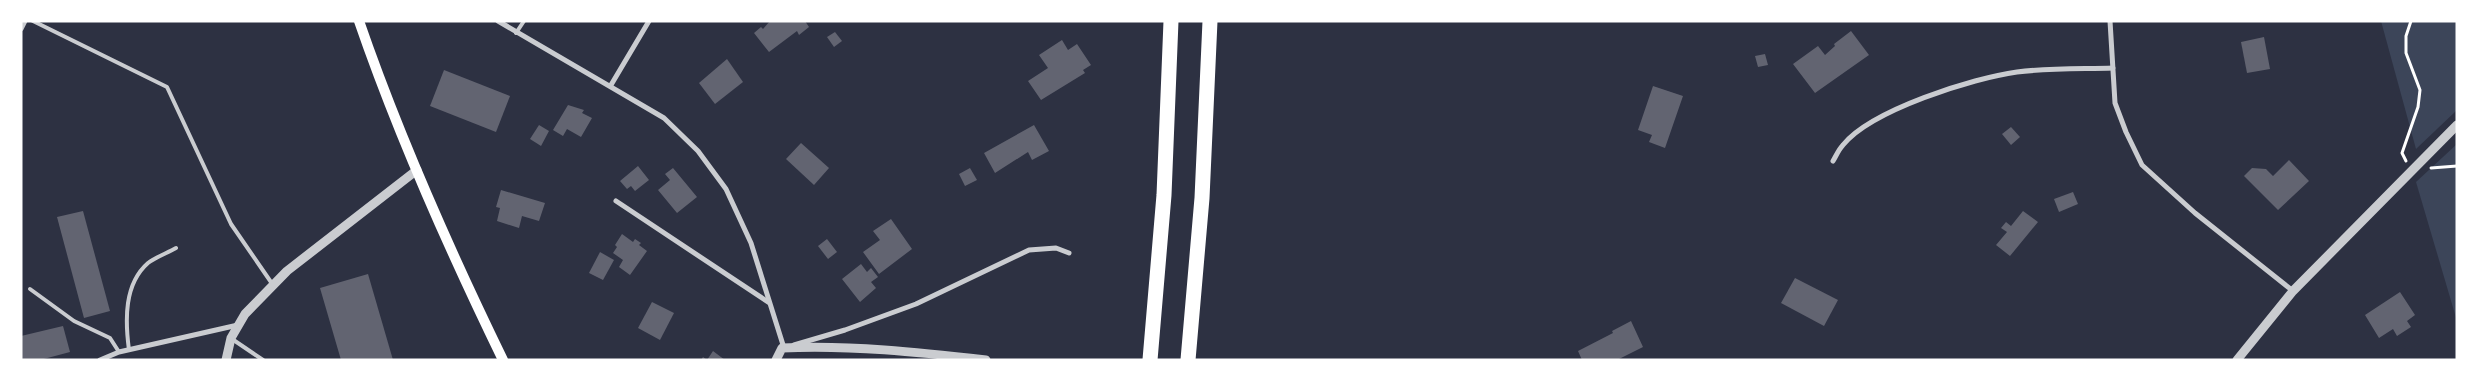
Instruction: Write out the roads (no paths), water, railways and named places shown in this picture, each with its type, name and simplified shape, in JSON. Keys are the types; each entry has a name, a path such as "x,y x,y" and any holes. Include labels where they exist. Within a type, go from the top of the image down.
{"highway":[{"path":"1150,360 1166,168 1171,21"},
{"path":"1188,360 1202,198 1210,21"}],"main road":[{"path":"359,21 384,94 418,170 447,243 503,360"}],"street":[{"path":"21,29 25,21"},
{"path":"498,21 516,33 611,85 664,118 698,151 726,189 751,243 782,348 776,360"},
{"path":"611,85 648,21"},
{"path":"2110,21 2115,103 2142,165 2195,213 2293,290"},
{"path":"1833,161 1843,144 1861,129 1914,101 1975,80 2018,72 2113,68"},
{"path":"2237,360 2293,290 2457,125"},
{"path":"226,360 231,338 245,314 287,271 418,170"},
{"path":"616,201 769,302"},
{"path":"782,348 845,330 916,304 1028,250 1056,248 1069,253"},
{"path":"100,360 119,352 238,325"},
{"path":"782,348 860,347 986,360"}],"lane":[{"path":"33,21 167,87 230,224 273,285"},
{"path":"516,33 524,21"},
{"path":"129,350 126,328 130,287 148,263 176,248"},
{"path":"30,289 74,321 110,338 119,352"},
{"path":"231,338 263,360"}]}
